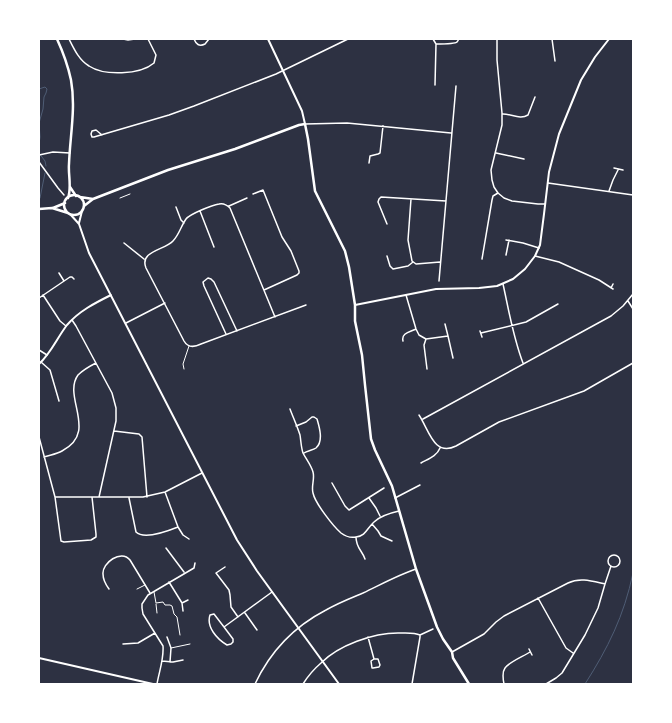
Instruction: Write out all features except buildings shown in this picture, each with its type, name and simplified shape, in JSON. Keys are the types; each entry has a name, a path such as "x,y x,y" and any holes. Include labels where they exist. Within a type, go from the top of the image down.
{"main road":[{"path":"39,209 52,208 65,202 68,198 70,186 69,171 73,111 72,88 68,69 58,39"},
{"path":"52,208 76,215 93,199 172,168 226,152 305,124 315,191 345,252 349,267 362,355 371,438 395,498 416,569 439,633 446,646 452,652 469,684"},
{"path":"70,186 83,202 84,206"},
{"path":"68,198 78,196 93,199"},
{"path":"65,202 65,208 69,213"}],"street":[{"path":"69,39 81,59 88,66 100,71 113,73 133,72 153,64 156,55 148,39"},
{"path":"123,39 134,39"},
{"path":"194,39 196,43 201,46 209,39"},
{"path":"268,39 302,111 305,124 347,123 452,133"},
{"path":"102,135 96,130 92,131 91,134 92,137 94,137 102,135 180,112 284,71 348,39"},
{"path":"433,39 436,44 435,84"},
{"path":"436,44 455,44 459,39"},
{"path":"497,39 497,60 502,125 491,170 494,187 502,197 508,200 545,204"},
{"path":"552,39 556,61"},
{"path":"355,305 444,288 479,288 497,286 516,277 530,264 539,248 541,239 548,172 555,148 570,106 585,74 609,39"},
{"path":"438,281 456,86"},
{"path":"502,114 522,118 528,115 535,96"},
{"path":"369,163 370,156 380,152 383,126"},
{"path":"39,155 53,152 70,153"},
{"path":"496,153 524,159"},
{"path":"39,162 64,195"},
{"path":"614,168 623,170"},
{"path":"609,191 618,170"},
{"path":"548,183 633,195"},
{"path":"253,194 263,190 282,237 291,251 299,271 297,275 264,290"},
{"path":"482,259 492,200 493,196 498,193"},
{"path":"247,198 229,206 219,204 189,216 172,243 148,255 145,259 145,266 184,341 189,346 197,346 306,306"},
{"path":"387,224 378,202 380,198 446,201"},
{"path":"411,199 408,240 413,262"},
{"path":"229,206 275,317"},
{"path":"176,207 181,220 184,223"},
{"path":"79,224 82,211"},
{"path":"200,211 214,247"},
{"path":"69,213 79,224 89,253 246,556 339,684"},
{"path":"506,240 525,243 539,248"},
{"path":"506,255 509,240"},
{"path":"124,243 145,259"},
{"path":"387,256 390,266 393,269 408,266 413,262"},
{"path":"535,256 556,261 591,276 612,288 613,284"},
{"path":"413,262 416,264 440,262"},
{"path":"59,273 64,281"},
{"path":"39,298 71,277 74,279"},
{"path":"226,335 204,286 204,282 208,278 212,278 237,331"},
{"path":"503,284 511,326 524,364"},
{"path":"422,419 611,316 628,301 633,294"},
{"path":"43,295 60,321 66,326"},
{"path":"59,401 50,370 40,363 66,326 72,320 84,309 111,295"},
{"path":"406,295 416,329 419,334 426,339 448,336"},
{"path":"628,301 633,309"},
{"path":"126,323 164,303"},
{"path":"481,333 529,320 558,304"},
{"path":"72,320 112,394 116,412 116,421 99,497"},
{"path":"445,324 453,358"},
{"path":"403,341 402,338 404,335 416,329"},
{"path":"480,330 482,336"},
{"path":"426,339 424,346 427,369"},
{"path":"39,350 47,355"},
{"path":"44,457 63,450 71,445 75,439 80,422 74,393 75,383 80,374 96,363"},
{"path":"419,415 434,442 440,448 452,448 499,422 584,391 633,363"},
{"path":"290,409 304,453 314,474 313,490 316,501 341,533 349,537 356,537 365,534 372,524 380,517 399,511"},
{"path":"296,426 306,422 312,417 317,418 320,436 318,446 304,453"},
{"path":"114,431 140,435 142,437 147,496"},
{"path":"39,437 54,496 61,542 91,540 96,537 92,497"},
{"path":"420,463 436,455 440,448"},
{"path":"54,496 129,498 147,496 165,492 202,473"},
{"path":"332,484 349,510 384,488"},
{"path":"395,498 420,485"},
{"path":"165,492 178,527 183,535 189,539"},
{"path":"129,498 135,531 139,535 143,536 158,534 178,527"},
{"path":"369,498 380,517"},
{"path":"372,524 381,536 392,541"},
{"path":"356,537 357,546 365,559"},
{"path":"166,548 184,573"},
{"path":"109,589 102,576 103,570 105,565 120,555 128,558 150,594"},
{"path":"546,684 562,673 585,635 601,599 611,566 608,562 608,558 616,555 620,559 619,563 615,567 611,566"},
{"path":"156,684 162,661 163,646 143,614 142,606 144,600 150,594 194,568 195,563"},
{"path":"213,575 225,567"},
{"path":"255,684 273,654 298,628 327,609 416,569"},
{"path":"216,573 229,590 231,606 238,617"},
{"path":"452,652 484,634 504,616 568,582 582,580 605,584"},
{"path":"169,582 182,603 183,611"},
{"path":"224,627 272,592"},
{"path":"538,598 566,648 573,654"},
{"path":"182,603 188,600"},
{"path":"245,613 257,630"},
{"path":"210,615 215,615 224,627 233,640 233,643 230,645 222,642 215,635 209,622 208,618 210,615"},
{"path":"303,684 322,661 345,647 368,637 394,633 412,633 420,635 433,629"},
{"path":"123,644 138,643 155,633"},
{"path":"412,684 420,635"},
{"path":"167,637 171,648 170,662"},
{"path":"368,637 374,659"},
{"path":"529,649 532,655"},
{"path":"504,684 505,668 510,663 530,652"},
{"path":"39,658 153,684"},
{"path":"378,658 380,666 372,668 370,661 374,659 378,658"},
{"path":"162,661 170,662 183,660"}],"lane":[{"path":"120,198 130,194"},
{"path":"184,369 183,364 189,346"},
{"path":"137,589 145,585"},
{"path":"154,592 157,613"},
{"path":"156,603 163,602 166,605 171,605 174,614 177,617 180,635"},
{"path":"171,648 190,644"}],"waterway":[{"path":"39,89 45,87 47,89 39,123 39,144"},
{"path":"39,153 45,161 46,166"},
{"path":"40,198 45,173"},
{"path":"585,684 601,658 620,618 633,573"}]}
